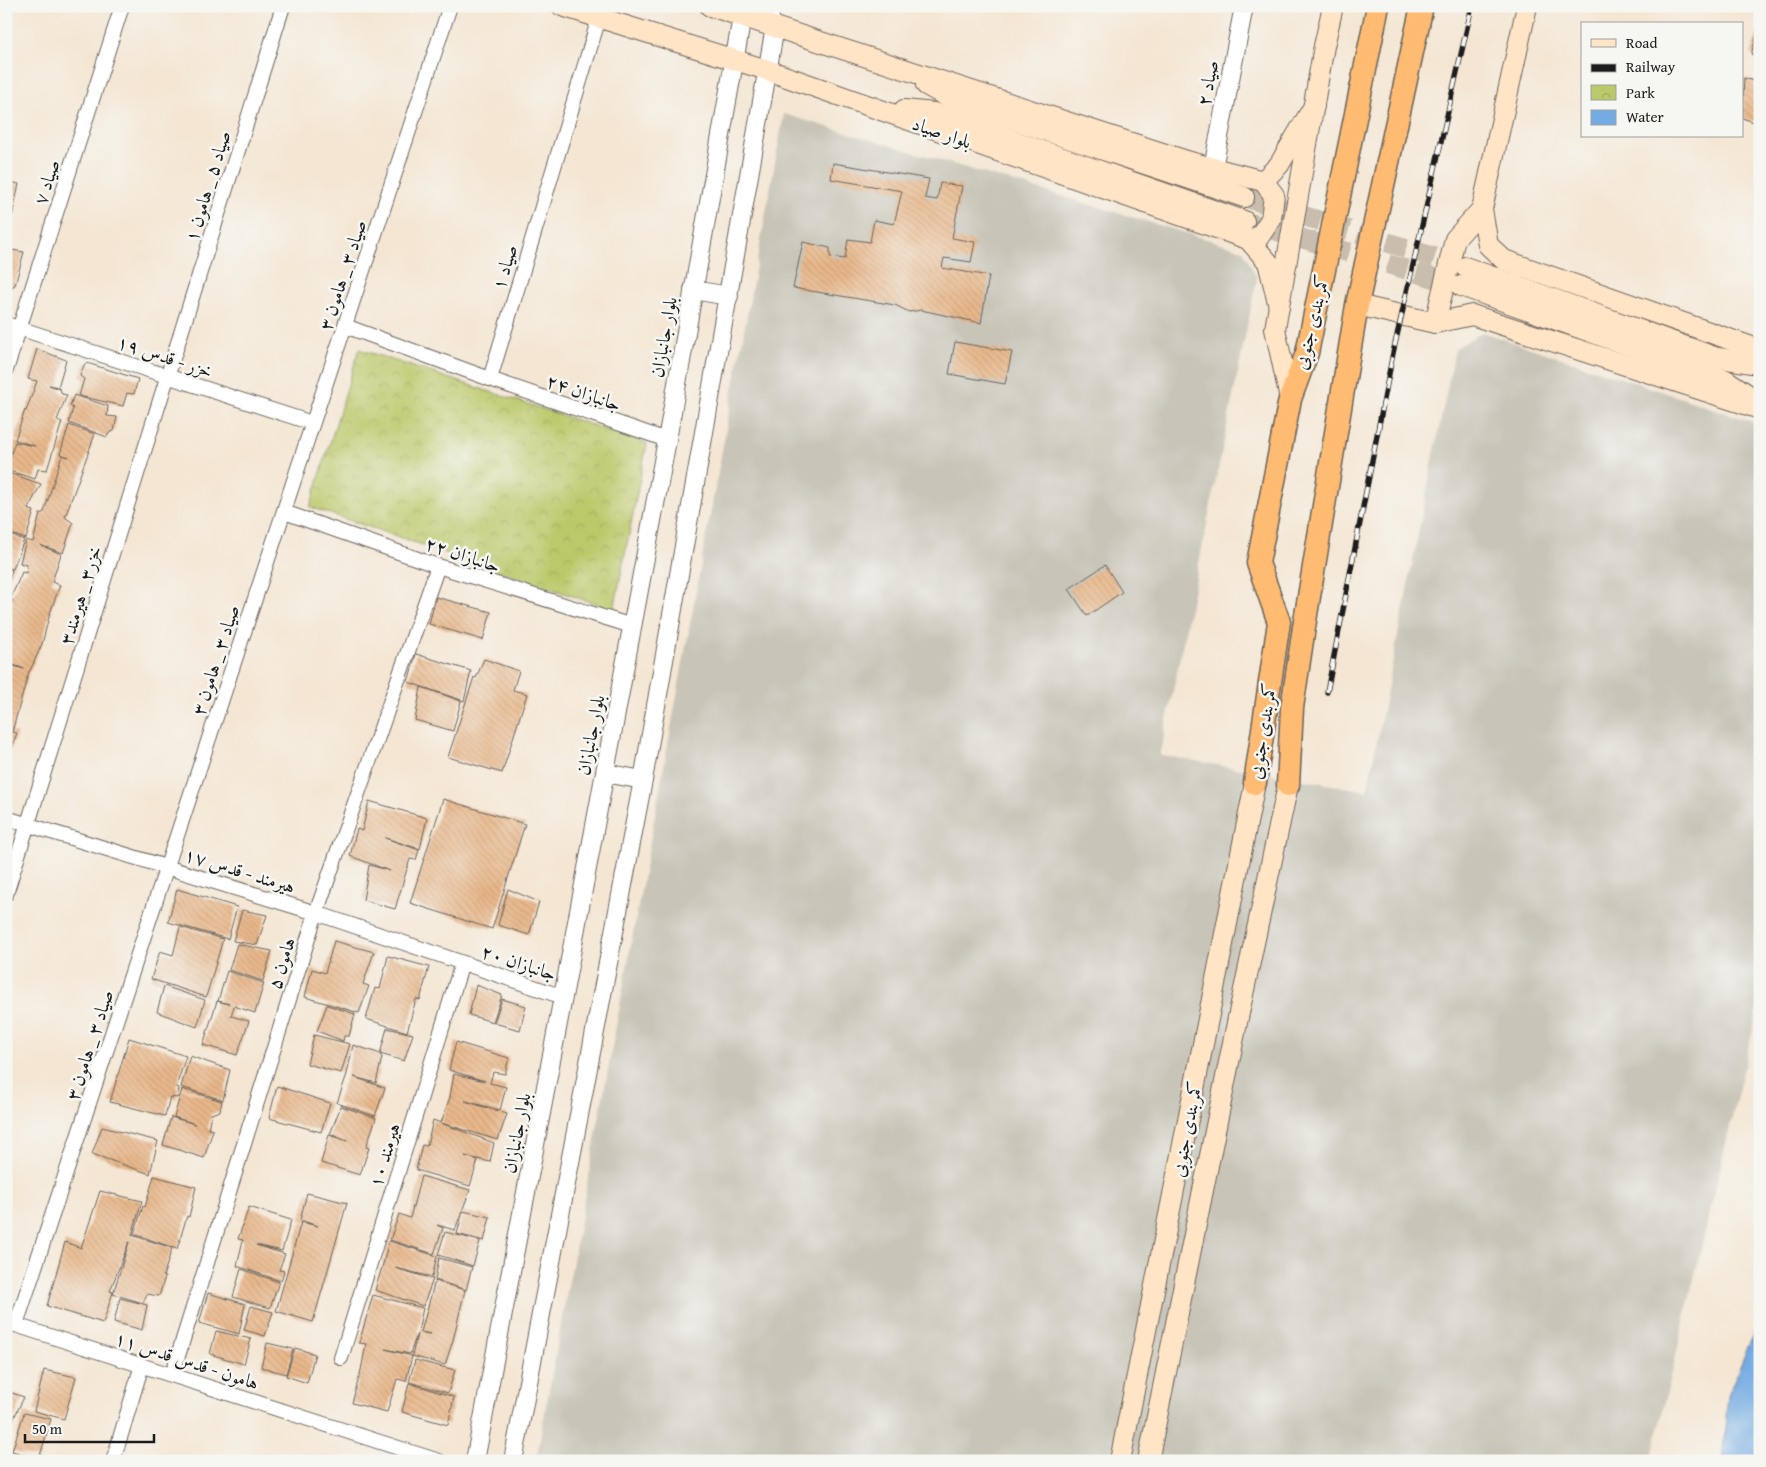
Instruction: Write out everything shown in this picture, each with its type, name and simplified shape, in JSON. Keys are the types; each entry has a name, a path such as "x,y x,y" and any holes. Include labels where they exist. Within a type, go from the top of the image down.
{"highway":[{"name":"کمربندی جنوبی","path":"1255,783 1279,622 1258,563 1290,398 1307,353 1378,6"},
{"name":"کمربندی جنوبی","path":"1288,785 1292,708 1357,305 1422,6"},
{"path":"1266,703 1292,708"}],"main road":[{"name":"بلوار صیاد","path":"562,6 767,70 868,106 1246,230 1268,262 1278,307"},
{"path":"710,6 748,12 775,27 1213,168 1262,181 1274,195 1271,219 1259,237 1246,230"},
{"path":"1290,398 1275,329 1324,46 1333,6"},
{"path":"1527,6 1482,208 1488,245 1504,260 1760,350"},
{"path":"889,64 951,99 1244,197"},
{"path":"1262,181 1279,165 1314,106"},
{"path":"1435,323 1455,240 1482,208"},
{"path":"1760,363 1714,357 1463,276 1726,380 1760,402"},
{"path":"1357,305 1435,323 1472,315 1760,409"},
{"name":"کمربندی جنوبی","path":"1120,1461 1255,783"},
{"name":"کمربندی جنوبی","path":"1148,1461 1239,1013 1288,785"},
{"path":"1241,850 1274,856"},
{"path":"1210,1007 1239,1013"}],"street":[{"name":"صیاد ۷","path":"6,370 13,326 122,6"},
{"name":"صیاد ۵ _ هامون ۱","path":"167,376 283,6"},
{"name":"صیاد ۳ _ هامون ۳","path":"11,1324 167,868 450,6"},
{"path":"513,1461 643,780 729,296 775,27 768,6"},
{"name":"صیاد ۲","path":"1213,168 1244,6"},
{"name":"بلوار جانبازان","path":"475,1461 564,997 667,440 733,60 748,12"},
{"name":"صیاد ۱","path":"490,379 599,18"},
{"path":"693,290 729,296"},
{"name":"خزر - قدس ۱۹","path":"13,326 312,423"},
{"path":"345,326 490,379"},
{"name":"خزر۳ _ هیرمند۳","path":"28,825 167,376"},
{"name":"جانبازان ۲۴","path":"490,379 667,440"},
{"name":"جانبازان ۲۲","path":"284,512 438,566 632,626"},
{"name":"هامون ۵","path":"172,1375 316,913 438,566"},
{"path":"605,773 643,780"},
{"name":"هیرمند - قدس ۱۷","path":"6,818 316,913 462,963"},
{"path":"6,894 28,825"},
{"name":"جانبازان ۲۰","path":"462,963 564,997"},
{"name":"هیرمند ۱۰","path":"341,1358 462,963"},
{"name":"هامون - قدس قدس ۱۱","path":"11,1324 438,1461"},
{"path":"113,1461 142,1365"}],"shaded area":[{"path":"784,114 1243,250 1257,278 1160,755 1367,791 1455,349 1482,332 1760,424 1760,999 1651,1461 536,1461"}],"green space":[{"path":"359,349 647,443 614,610 310,507"}],"water":[{"path":"1760,1318 1760,1461 1722,1461 1728,1395"}],"building":[{"path":"1760,28 1760,57 1751,54"},
{"path":"1744,78 1760,83 1760,103 1754,122 1744,119"},
{"path":"833,163 929,179 925,198 937,200 940,183 962,186 952,238 975,242 971,262 944,258 942,268 989,276 981,323 921,310 909,312 895,305 793,288 803,242 830,248 830,257 845,259 848,239 870,242 874,220 894,224 902,191 831,179"},
{"path":"6,181 19,184 12,217 6,216"},
{"path":"6,249 24,252 15,285 7,289"},
{"path":"955,342 1012,352 1005,384 949,374"},
{"path":"37,349 66,360 58,387 49,385 60,389 62,394 67,395 57,420 62,422 47,470 38,469 35,479 6,470 6,468 15,442 35,446 15,440 37,381 28,379"},
{"path":"87,363 138,379 134,394 127,393 123,406 79,396 84,379 80,376 84,365"},
{"path":"74,395 108,406 107,416 117,417 114,431 109,433 107,437 69,423 73,408 70,406"},
{"path":"69,425 95,434 65,517 73,523 63,553 40,545 61,554 52,582 60,585 42,644 29,671 12,732 17,733 6,762 6,664 24,669 6,662 6,614 13,600 10,600 22,572 26,573 27,565 20,563 26,540 33,542 40,514 44,512 62,455 69,457 60,454"},
{"path":"6,472 41,484 28,509 34,511 26,539 6,532"},
{"path":"6,533 24,540 13,569 6,567"},
{"path":"1105,565 1122,592 1087,616 1069,589"},
{"path":"6,568 12,570 7,588 6,588"},
{"path":"436,597 491,612 483,640 429,624"},
{"path":"416,654 471,671 464,701 408,682"},
{"path":"484,659 519,671 513,690 527,694 502,773 448,757 474,677 476,678"},
{"path":"421,687 461,701 453,731 415,720"},
{"path":"443,799 525,824 492,929 410,903"},
{"path":"369,801 427,818 420,849 385,838 419,850 416,860 410,859 395,909 363,900 369,865 390,871 350,856 357,829 362,831"},
{"path":"177,889 237,907 228,939 168,922"},
{"path":"508,889 539,902 529,935 498,925"},
{"path":"242,910 267,915 257,945 233,941"},
{"path":"180,927 223,939 206,997 151,979 160,951 173,955"},
{"path":"334,941 374,952 363,984 369,986 359,1013 305,997 312,969 325,973"},
{"path":"237,944 272,951 263,981 229,970"},
{"path":"388,956 429,967 420,1000 416,999 407,1032 366,1019 375,988 380,989"},
{"path":"227,971 264,983 255,1013 234,1006 231,1016 249,1021 237,1055 203,1045 217,1001 229,1004 218,1001"},
{"path":"476,985 502,995 493,1022 469,1015"},
{"path":"164,986 205,1000 197,1027 157,1012"},
{"path":"502,999 526,1006 520,1030 494,1023"},
{"path":"327,1005 355,1014 349,1036 344,1036 343,1041 317,1031"},
{"path":"387,1028 413,1034 404,1061 380,1054"},
{"path":"314,1035 350,1044 341,1073 307,1064"},
{"path":"129,1038 186,1056 176,1087 179,1088 177,1098 170,1097 165,1116 110,1102"},
{"path":"456,1042 509,1058 505,1074 493,1072 490,1083 506,1087 500,1110 465,1101 507,1114 498,1140 441,1123 450,1097 454,1074 485,1081 449,1070"},
{"path":"353,1045 378,1053 382,1057 376,1083 354,1077 385,1088 375,1116 337,1103 347,1074"},
{"path":"190,1056 230,1070 223,1100 181,1087"},
{"path":"277,1086 330,1103 321,1132 269,1118"},
{"path":"182,1089 222,1101 220,1111 211,1114 208,1129 213,1130 204,1158 163,1145 171,1117 195,1124 174,1117"},
{"path":"341,1106 376,1118 366,1147 369,1148 360,1175 321,1163 329,1135 347,1141 330,1134"},
{"path":"433,1120 494,1143 490,1162 465,1156 478,1160 470,1186 416,1170 422,1145 427,1146"},
{"path":"102,1127 158,1141 150,1174 92,1154"},
{"path":"154,1176 196,1187 189,1217 187,1216 177,1249 134,1234 143,1206 145,1207"},
{"path":"421,1176 470,1190 455,1230 437,1225 443,1228 434,1254 390,1240 399,1214 410,1218"},
{"path":"100,1191 142,1201 132,1235 172,1248 159,1296 147,1294 143,1303 113,1294 129,1242 110,1291 113,1292 103,1323 47,1306 65,1242 81,1248"},
{"path":"307,1193 347,1203 313,1322 276,1311 301,1222 318,1226 300,1220"},
{"path":"249,1207 291,1220 282,1251 256,1245 285,1254 279,1270 284,1271 281,1281 237,1266 243,1240 238,1239"},
{"path":"463,1211 490,1217 484,1241 457,1234"},
{"path":"445,1232 480,1241 473,1266 438,1255"},
{"path":"389,1241 437,1256 432,1277 395,1268 433,1279 423,1306 375,1290"},
{"path":"439,1258 472,1267 466,1290 435,1280"},
{"path":"241,1269 279,1282 270,1308 233,1297"},
{"path":"435,1281 465,1290 445,1365 412,1356 406,1381 397,1379 387,1412 352,1403 366,1344 359,1343 373,1295 423,1308 418,1332 430,1334 421,1332","holes":["417,1334 412,1356 385,1349 410,1354"]},
{"path":"208,1293 245,1304 239,1334 199,1323"},
{"path":"120,1298 147,1305 142,1330 114,1322"},
{"path":"251,1306 273,1312 265,1336 244,1330"},
{"path":"216,1331 251,1339 244,1364 210,1354"},
{"path":"267,1343 293,1349 286,1374 261,1367"},
{"path":"295,1348 315,1354 307,1383 286,1376"},
{"path":"415,1360 455,1370 448,1393 409,1382"},
{"path":"44,1370 76,1377 64,1419 34,1411"},
{"path":"409,1383 454,1397 448,1425 402,1412"},
{"path":"6,1391 24,1397 12,1422 7,1444"},
{"path":"24,1413 51,1419 39,1459 12,1451"}],"tunnel":[{"path":"1244,197 1465,267"},
{"path":"1244,221 1461,286"}],"railway":[{"path":"1327,692 1393,353 1472,6"}]}
